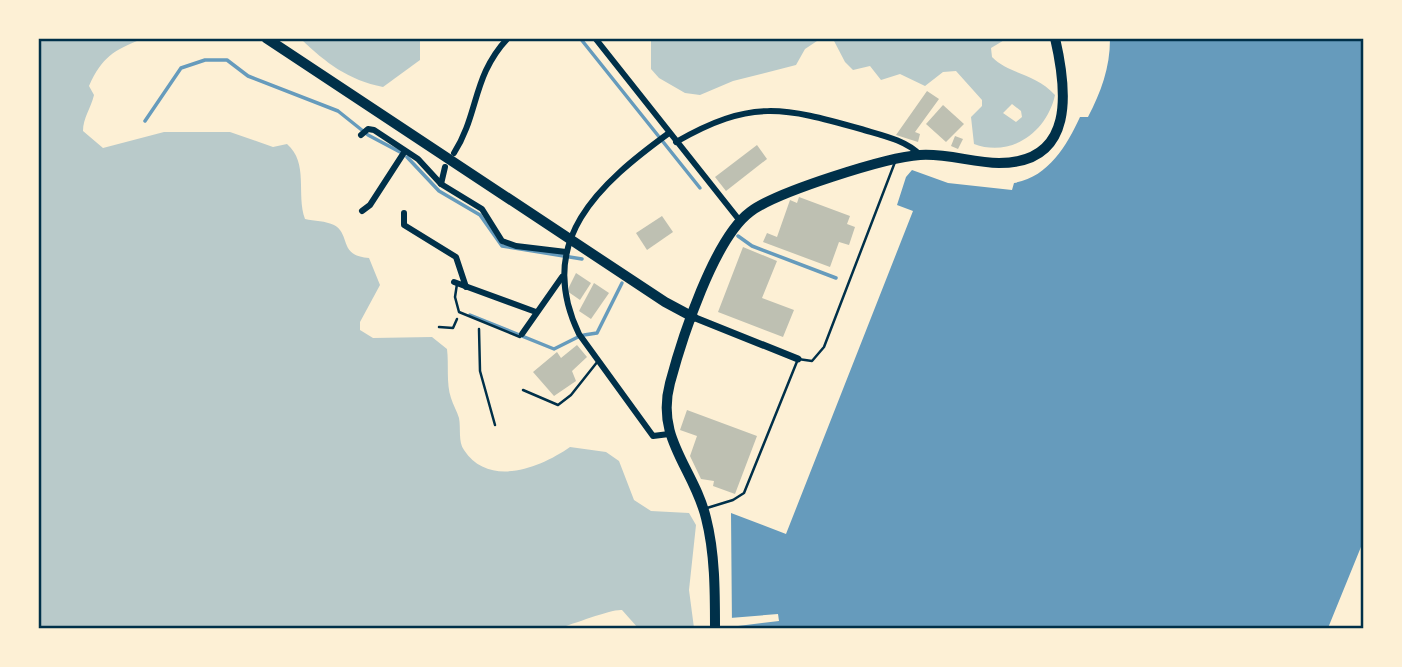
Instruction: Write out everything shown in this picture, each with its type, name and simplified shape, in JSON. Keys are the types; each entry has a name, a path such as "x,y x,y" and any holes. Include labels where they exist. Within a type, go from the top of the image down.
{"highway":[{"path":"266,38 570,240 693,317"},
{"path":"715,628 712,543 703,509 669,434 666,403 693,317 720,247 740,221 767,202 896,158 920,155 1015,162 1029,158 1054,136 1063,117 1065,99 1055,38"}],"street":[{"path":"454,153 463,140 485,68 508,38"},
{"path":"595,38 667,135 676,142 740,221"},
{"path":"676,142 728,118 780,108 879,134 912,147 920,155"},
{"path":"361,135 368,129 374,130 418,159 441,184 482,209 502,241 516,246 566,254"},
{"path":"667,135 619,172 585,210 570,240 562,277 571,316 599,360 653,436 669,434"},
{"path":"362,211 370,205 405,150"},
{"path":"441,184 445,167"},
{"path":"404,213 404,225 456,257 466,287"},
{"path":"521,336 562,277"},
{"path":"455,283 536,312"},
{"path":"693,317 798,359"}],"lane":[{"path":"703,509 733,500 744,493 798,359 813,360 824,347 896,158"},
{"path":"455,283 459,313 521,336"},
{"path":"523,390 558,405 570,395 599,360"}],"path":[{"path":"439,327 454,327 459,313"},
{"path":"482,322 478,346 480,371 495,425"}],"shaded area":[{"path":"651,38 820,39 805,49 796,65 733,81 700,95 685,93 659,78 651,69"},
{"path":"38,39 142,39 104,61 89,86 94,95 83,131 103,148 164,132 230,132 273,147 287,144 298,160 305,219 334,225 339,229 353,253 369,258 380,285 360,322 360,330 373,338 432,337 447,349 449,386 459,418 461,443 475,462 487,469 515,471 544,462 570,447 606,452 619,461 634,500 651,511 689,513 696,525 689,590 694,628 638,628 622,610 617,610 559,628 39,628"},
{"path":"301,39 420,39 420,60 383,87 359,80 338,69"},
{"path":"833,39 1006,39 991,48 992,57 1039,82 1055,95 1044,120 1025,139 1001,147 988,147 974,144 971,117 982,106 982,100 956,71 943,72 925,86 900,74 881,80 870,66 853,70 845,62","holes":["1012,104 1021,111 1022,117 1016,122 1003,113"]}],"water":[{"path":"1110,39 1363,39 1363,542 1328,628 732,628 731,513 786,534 913,211 897,205 906,177 912,170 948,183 1012,190 1014,183 1037,174 1062,149 1080,117 1088,117 1104,79"}],"pier":[{"path":"778,614 779,621 730,627 730,618"}],"building":[{"path":"927,91 939,99 915,132 920,134 918,142 896,135"},
{"path":"943,105 964,124 946,142 926,124"},
{"path":"955,136 963,139 958,149 951,146"},
{"path":"757,145 767,159 726,191 715,177"},
{"path":"799,197 850,216 847,224 855,227 849,245 839,242 830,267 763,242 767,233 777,237 790,200 797,203"},
{"path":"662,216 673,232 647,250 636,233"},
{"path":"743,247 777,261 762,298 794,310 783,337 718,312"},
{"path":"576,273 591,283 580,300 567,291"},
{"path":"594,283 609,293 591,319 579,311"},
{"path":"577,345 587,357 572,371 576,381 554,396 533,372 557,352 561,358"},
{"path":"687,410 757,436 735,494 713,486 714,481 701,479 690,456 697,436 680,430"}],"waterway":[{"path":"580,38 700,188"},
{"path":"145,121 181,68 205,60 227,60 248,76 338,111 368,135 400,152"},
{"path":"407,157 439,191 480,215 502,246 582,259"},
{"path":"738,236 752,246 836,278"},
{"path":"584,335 597,333 622,283"},
{"path":"470,315 554,349 578,337"}]}
